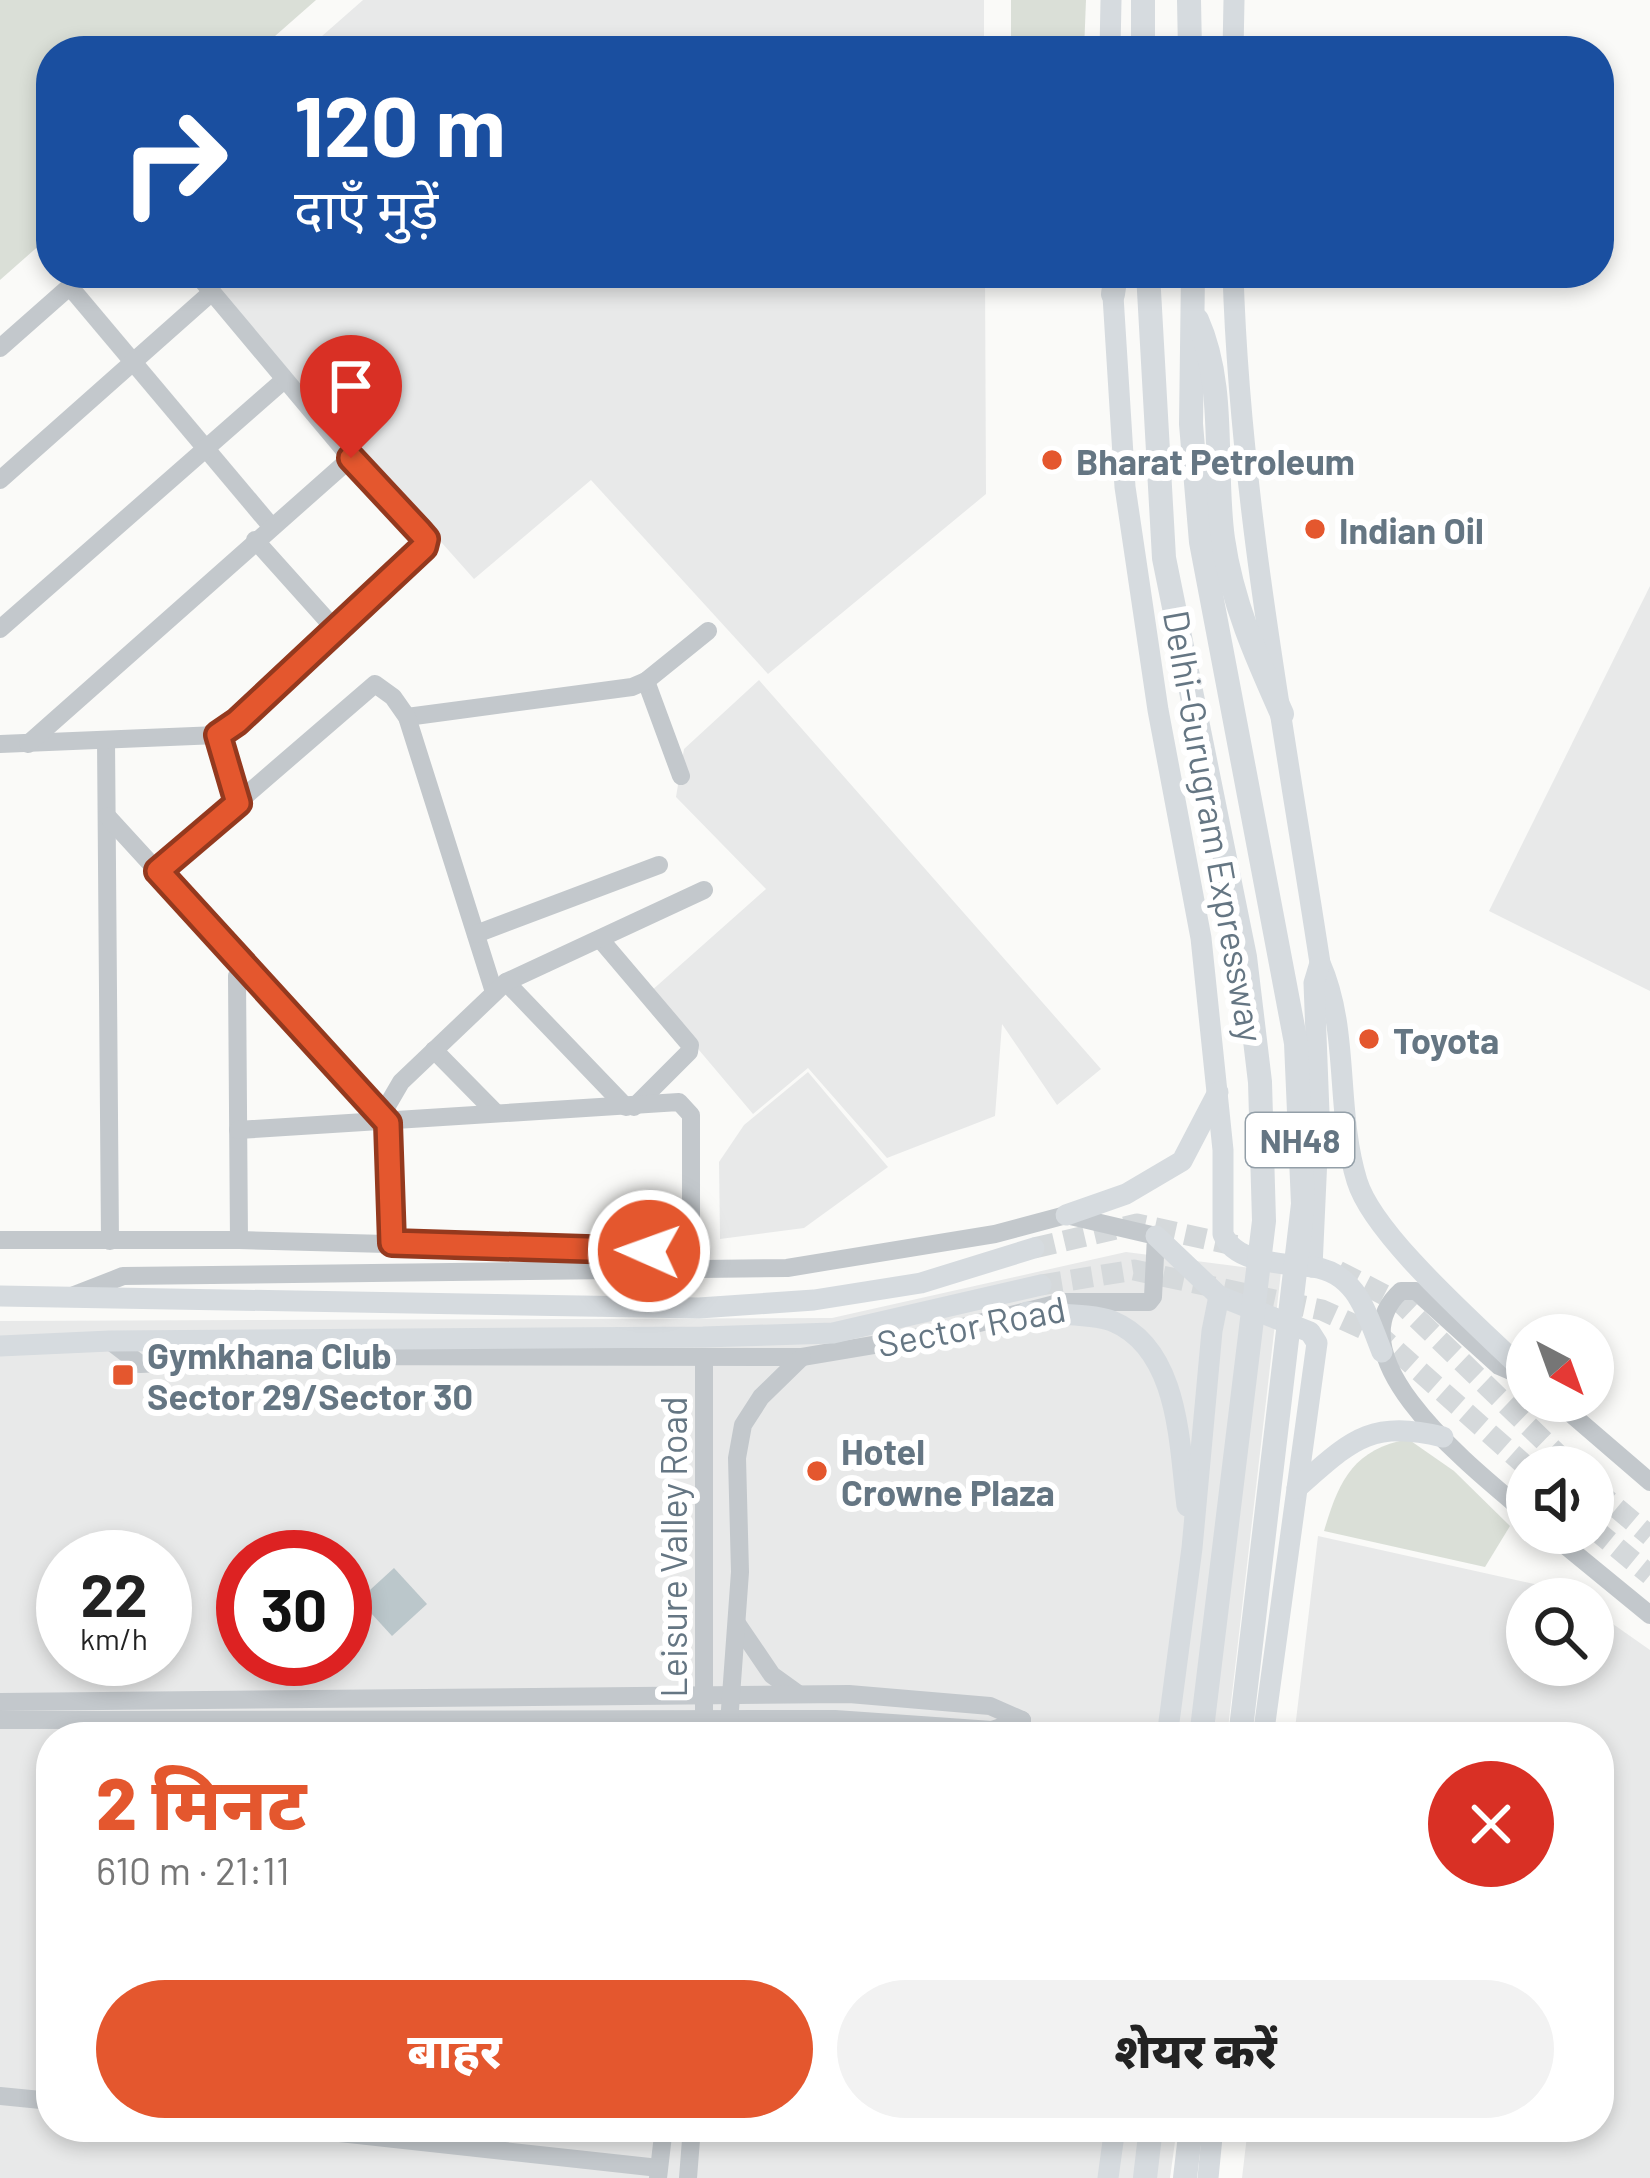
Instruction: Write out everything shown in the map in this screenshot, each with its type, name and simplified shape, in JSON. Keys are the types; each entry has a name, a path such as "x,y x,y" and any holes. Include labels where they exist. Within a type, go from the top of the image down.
{"highway":[{"path":"1143,0 1143,36"},
{"path":"1189,0 1190,36"},
{"name":"Delhi-Gurugram Expressway","path":"1149,288 1164,552 1245,957 1262,1128 1264,1221 1203,1722"},
{"name":"Delhi-Gurugram Expressway","path":"1193,288 1190,424 1202,548 1296,1043 1303,1204 1242,1722"},
{"path":"1194,312 1213,363 1223,536 1234,597 1282,714"},
{"path":"1139,2174 1147,2142"},
{"path":"1185,2178 1189,2142"}],"main road":[{"path":"1110,36 1111,0"},
{"path":"1234,0 1234,36"},
{"path":"1113,288 1125,487 1158,710 1201,938 1223,1150 1223,1234 1228,1245 1241,1254 1326,1269 1344,1279 1360,1298 1382,1352"},
{"path":"1233,288 1254,533 1319,963 1333,1000 1347,1131 1358,1185 1379,1224 1506,1354"},
{"path":"1312,1267 1319,1113 1314,983 1319,963"},
{"path":"1066,1215 1126,1194 1182,1161 1218,1092"},
{"path":"1156,1236 1220,1296 1310,1332 1317,1343 1264,1722"},
{"path":"0,1296 699,1308 814,1300 921,1282 1034,1248"},
{"path":"110,1340 833,1333 1041,1285"},
{"path":"1169,1722 1192,1548 1212,1331 1220,1296"},
{"path":"1027,1312 1111,1320 1138,1340 1159,1368 1174,1402 1192,1548"},
{"name":"Sector Road","path":"0,1346 110,1340"},
{"path":"1297,1488 1360,1437 1407,1428 1443,1437"},
{"path":"1108,2178 1113,2142"},
{"path":"1208,2178 1212,2142"}],"street":[{"path":"0,348 68,288"},
{"path":"82,288 132,361 271,526"},
{"path":"0,744 218,735 424,547 426,539 351,458 209,288"},
{"path":"0,480 212,292"},
{"path":"0,629 284,380"},
{"path":"28,744 351,458"},
{"path":"255,540 334,628"},
{"path":"407,717 617,690 646,681 708,631"},
{"path":"646,681 681,776"},
{"path":"158,871 375,684 407,717 476,934 500,987 630,1107"},
{"path":"218,735 238,803"},
{"path":"106,740 110,1241"},
{"path":"107,816 388,1123"},
{"path":"476,934 659,865"},
{"path":"392,1243 387,1106 392,1092 500,987 704,890"},
{"path":"600,938 690,1045 689,1052 630,1107"},
{"path":"237,976 239,1240"},
{"path":"434,1050 496,1113"},
{"path":"238,1130 679,1102 691,1115 691,1260"},
{"path":"0,1240 392,1243 787,1268 994,1234 1066,1215 1156,1236"},
{"name":"Sector Road","path":"110,1340 140,1364 320,1356 802,1357 927,1336 1064,1302 1149,1302 1154,1297 1156,1236"},
{"path":"68,1298 123,1276 691,1260"},
{"path":"1506,1368 1416,1292 1401,1291 1387,1303 1381,1321 1382,1352 1395,1381 1443,1437 1506,1495"},
{"name":"Leisure Valley Road","path":"704,1357 705,1722"},
{"name":"Leisure Valley Road","path":"730,1722 738,1625 737,1458 743,1425 761,1397 802,1357"},
{"path":"1581,1422 1650,1481"},
{"path":"1576,1554 1650,1615"},
{"path":"738,1625 772,1675 799,1694"},
{"path":"0,1702 849,1694 989,1706 1022,1720 1016,1722"},
{"path":"779,1722 783,1719"},
{"path":"0,1720 36,1723"},
{"path":"765,1722 878,1722"},
{"path":"0,2096 36,2100"},
{"path":"407,2142 659,2173 662,2142"},
{"path":"688,2178 691,2142"}],"shaded area":[{"path":"0,0 316,0 275,36 36,36 36,248 0,280"},
{"path":"363,0 984,0 984,36 322,36"},
{"path":"1011,0 1086,0 1085,36 1011,36"},
{"path":"215,288 985,288 986,494 768,674 591,480 474,579"},
{"path":"1650,586 1650,991 1489,911"},
{"path":"759,680 1101,1069 1057,1105 1002,1024 995,1116 887,1158 808,1068 753,1114 650,992 766,889 676,797 684,749"},
{"path":"808,1072 888,1167 804,1228 720,1239 719,1162 744,1125"},
{"path":"1126,1252 1281,1272 1229,1722 36,1722 36,2142 1175,2142 1170,2178 0,2178 0,1321 832,1318"},
{"path":"1408,1439 1454,1471 1506,1522 1506,1533 1485,1567 1324,1531 1351,1470 1389,1444"},
{"path":"1318,1536 1507,1578 1506,1686 1614,1686 1614,1625 1650,1650 1650,2178 1242,2178 1246,2142 1614,2142 1614,1722 1296,1722"},
{"path":"394,1568 427,1604 392,1636 372,1614 372,1588"}],"tunnel":[{"path":"1034,1248 1137,1224 1238,1246"},
{"path":"1041,1285 1134,1270 1322,1310 1381,1337 1506,1448"},
{"path":"1338,1271 1402,1304 1549,1446"},
{"path":"1614,1506 1650,1536"},
{"path":"1614,1545 1650,1575"}],"place":[{"name":"Bharat Petroleum","path":"1052,460"},
{"name":"Indian Oil","path":"1315,529"},
{"name":"Toyota","path":"1369,1039"},
{"name":"Gymkhana Club Sector 29/Sector 30","path":"123,1375"},
{"name":"Hotel Crowne Plaza","path":"817,1471"}],"route":[{"path":"351,458 426,539 424,547 218,735 238,803 158,871 388,1123 392,1243 649,1251"}]}
